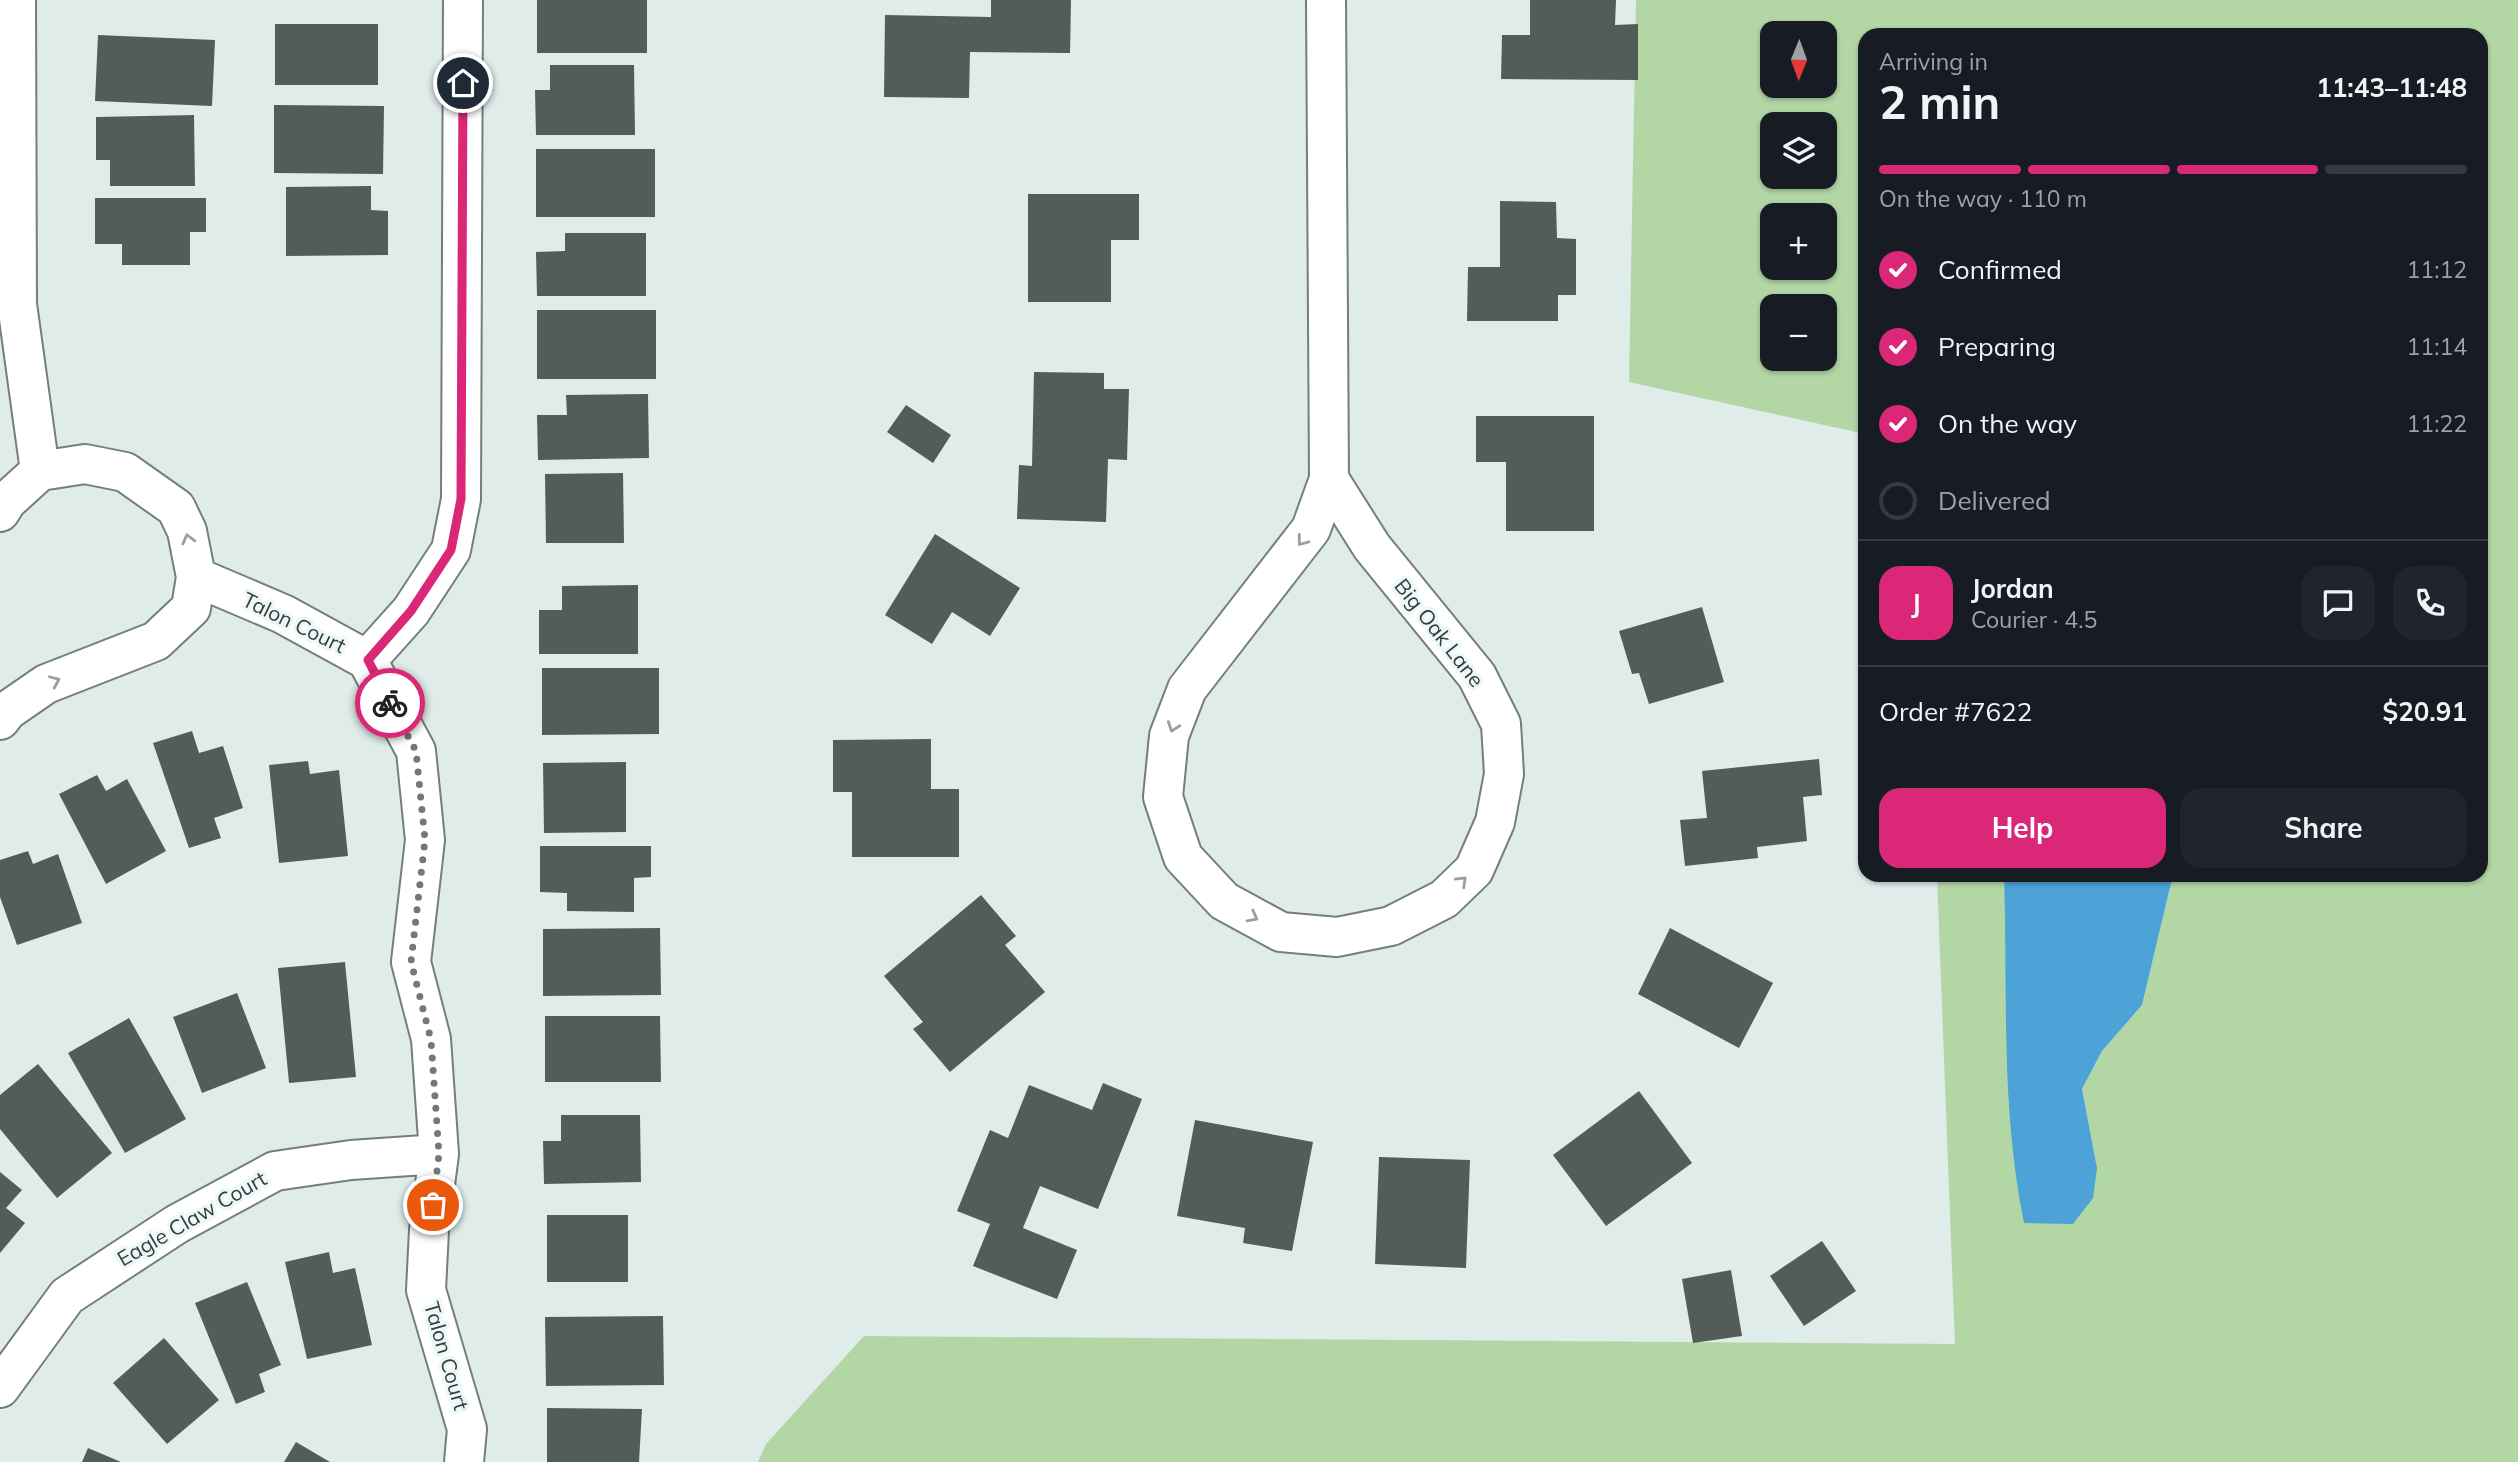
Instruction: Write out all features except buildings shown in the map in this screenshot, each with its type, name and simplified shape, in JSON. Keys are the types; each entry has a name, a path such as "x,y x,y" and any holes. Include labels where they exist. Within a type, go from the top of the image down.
{"street":[{"path":"16,0 17,304 40,471"},
{"path":"368,660 411,611 451,550 461,499 463,0"},
{"name":"Big Oak Lane","path":"1326,0 1329,480 1311,529 1187,689 1169,736 1163,797 1183,857 1224,901 1281,932 1337,937 1391,926 1444,899 1474,870 1495,822 1504,774 1501,724 1477,676 1372,547 1329,480"},
{"path":"0,512 40,471 85,464 125,472 176,508 187,531 196,577 191,608 156,641 46,684 7,711 0,720"},
{"name":"Talon Court","path":"196,577 283,614 368,660 416,751 425,840 411,962 431,1040 439,1154 429,1230 426,1290 467,1429 464,1462"},
{"name":"Eagle Claw Court","path":"0,1388 67,1296 177,1224 275,1171 351,1160 439,1154"}],"green space":[{"path":"1636,0 2518,0 2518,1462 758,1462 766,1444 864,1336 1955,1344 1937,882 2004,882 2006,919 2097,1168 2082,1089 2102,1051 2142,1005 2171,882 2488,882 2488,28 1858,28 1858,432 1629,382"}],"water":[{"path":"2004,882 2171,882 2142,1005 2102,1051 2082,1089 2097,1168 2093,1198 2073,1224 2024,1223 2011,1136 2006,1049"}],"way so far":[{"path":"390,703 416,751 425,840 411,962 431,1040 439,1154 433,1205"}],"route":[{"path":"390,703 368,660 411,611 451,550 461,499 463,83"}]}
